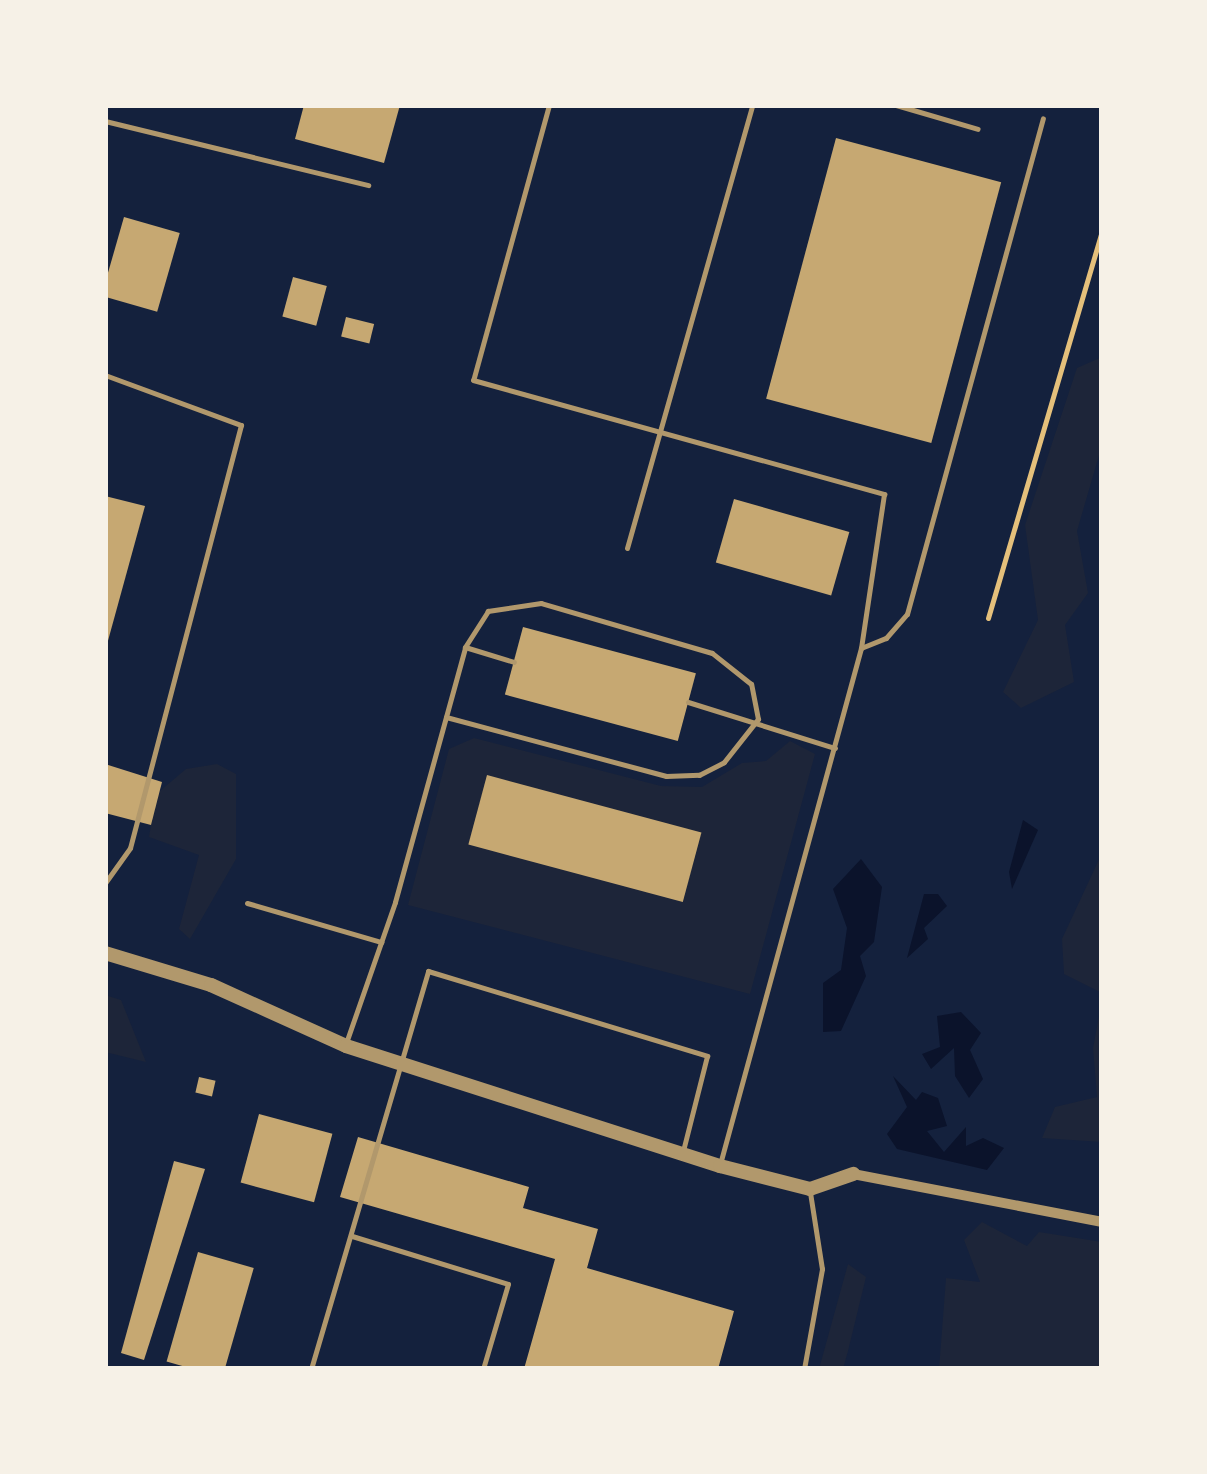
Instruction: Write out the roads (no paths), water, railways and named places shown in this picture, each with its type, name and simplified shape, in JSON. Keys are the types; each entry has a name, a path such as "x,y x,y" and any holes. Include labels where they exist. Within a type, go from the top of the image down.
{"street":[{"path":"105,954 211,985 346,1046 720,1166 810,1188 852,1174 1102,1222"}],"lane":[{"path":"548,105 473,380 884,494 860,648 720,1166"},
{"path":"628,548 752,105"},
{"path":"896,105 978,129"},
{"path":"860,648 886,638 906,614 1044,118"},
{"path":"105,121 368,185"},
{"path":"105,375 241,425 130,848 105,884"},
{"path":"346,1046 381,942 465,647 488,611 541,603 712,653 751,684 758,719 724,762 699,775 666,776 446,717"},
{"path":"465,647 514,662"},
{"path":"688,702 758,719 835,748"},
{"path":"246,903 381,942"},
{"path":"311,1369 428,971 707,1056 682,1154"},
{"path":"804,1369 822,1268 810,1188"},
{"path":"352,1236 508,1284 483,1369"}]}
